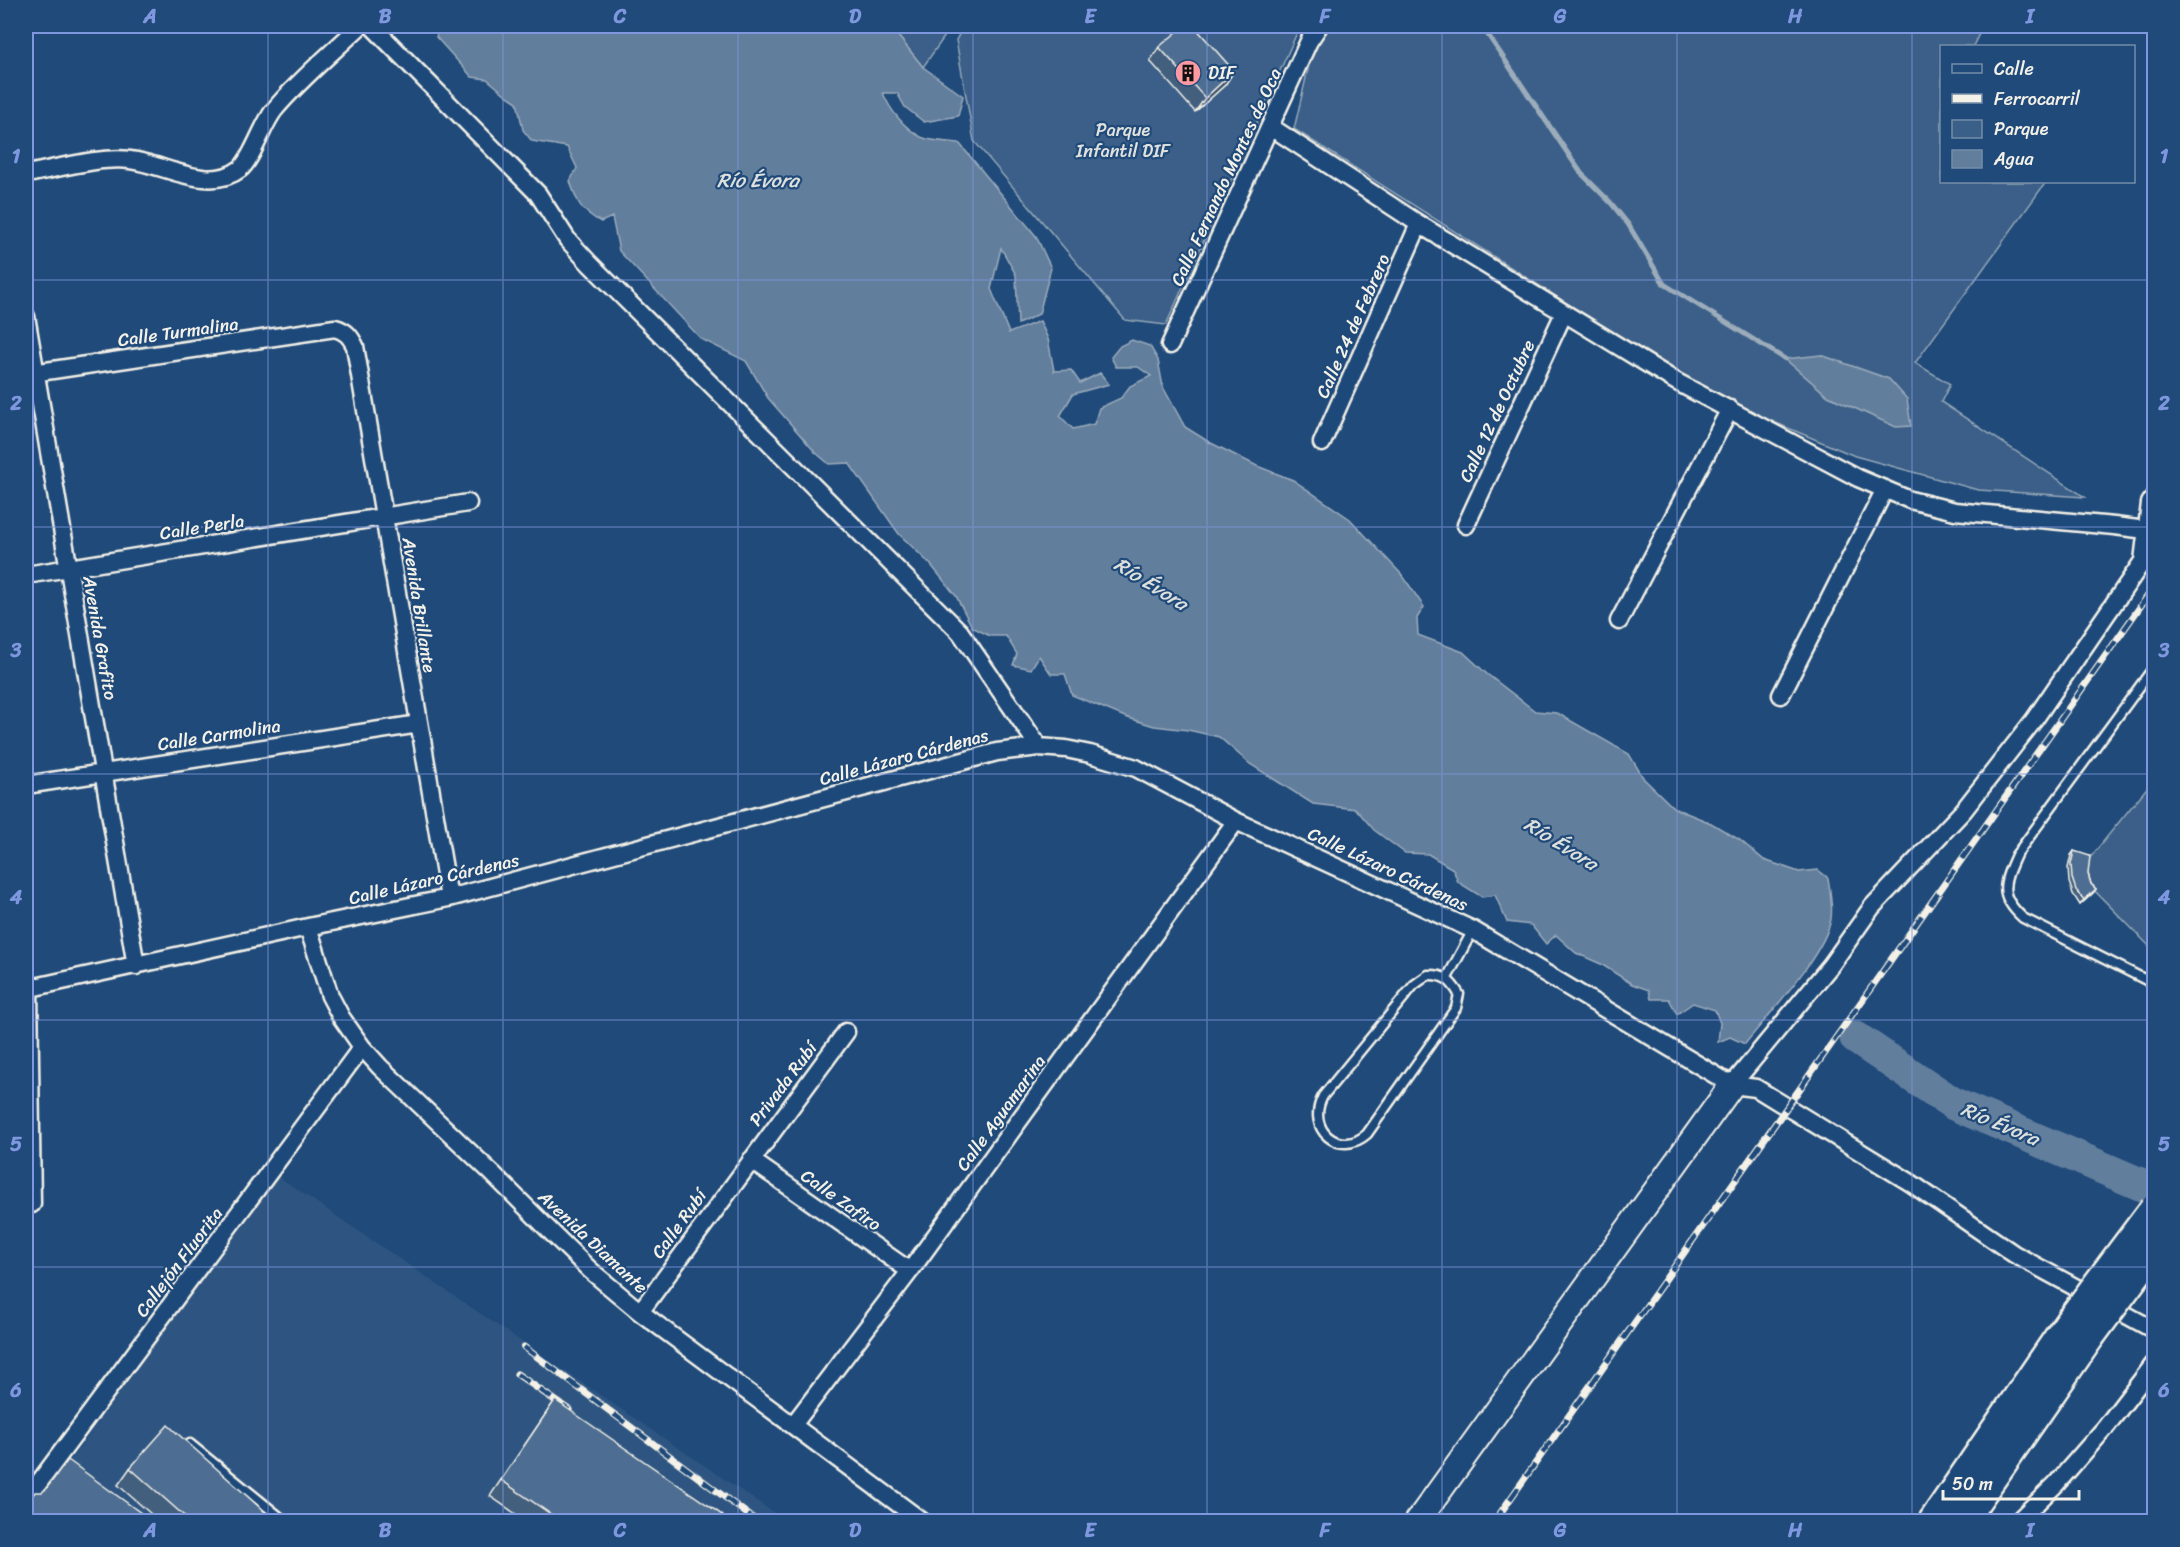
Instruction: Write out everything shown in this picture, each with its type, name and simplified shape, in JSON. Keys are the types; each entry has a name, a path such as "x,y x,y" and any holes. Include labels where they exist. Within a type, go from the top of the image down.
{"main road":[{"path":"1932,1521 2070,1320 2154,1208"},
{"path":"1962,1521 2091,1336 2154,1251"}],"street":[{"path":"26,174 113,159 147,163 202,178 229,175 242,168 273,111 360,26"},
{"path":"372,26 538,194 567,238 590,264 960,632 1039,747"},
{"name":"Calle Fernando Montes de Oca","path":"1170,345 1309,41 1319,26"},
{"path":"1271,127 1419,224 1677,382 1858,478 1910,500 1955,511 2150,532"},
{"name":"Calle 24 de Febrero","path":"1322,443 1419,224"},
{"name":"Calle 12 de Octubre","path":"1466,525 1564,313"},
{"name":"Avenida Grafito","path":"26,316 30,373 69,568 136,966"},
{"name":"Calle Turmalina","path":"30,373 335,328"},
{"name":"Avenida Brillante","path":"335,328 343,330 351,337 355,346 449,898"},
{"path":"1619,621 1730,409"},
{"path":"1781,695 1885,489"},
{"path":"1417,1521 1732,1085 1831,965 1872,906 1963,811 2034,720 2143,561 2150,532 2150,503 2154,496"},
{"name":"Calle Perla","path":"26,575 468,503"},
{"name":"Calle Carmolina","path":"26,785 419,724"},
{"name":"Calle Lázaro Cárdenas","path":"27,989 449,898 997,752 1039,747 1090,754 1136,768 1236,821 1473,930 1732,1085 1756,1088 1911,1183 2014,1254 2154,1330"},
{"name":"Calle Aguamarina","path":"793,1425 910,1271 1236,821"},
{"name":"Avenida Diamante","path":"308,927 330,996 341,1017 362,1047 583,1263 640,1312 923,1521"},
{"path":"27,989 33,1204"},
{"name":"Privada Rubí","path":"751,1160 846,1032"},
{"name":"Callejón Fluorita","path":"26,1500 362,1047"},
{"name":"Calle Zafiro","path":"751,1160 910,1271"},
{"name":"Calle Rubí","path":"640,1312 751,1160"},
{"path":"2017,1521 2056,1484 2105,1428 2154,1364"}],"lane":[{"path":"2154,667 2016,855 2006,877 2004,888 2007,900 2023,918 2154,984"},
{"path":"1447,978 1473,930"},
{"path":"1428,975 1447,978 1459,994 1456,1008 1367,1134 1360,1141 1351,1143 1327,1137 1317,1118 1317,1107 1323,1096 1414,985 1428,975"},
{"path":"190,1444 286,1521"}],"shaded area":[{"path":"276,1175 786,1521 26,1522"}],"green space":[{"path":"890,26 952,26 923,67"},
{"name":"Parque Infantil DIF","path":"964,26 1300,26 1166,325 1125,320 974,141 956,40"},
{"path":"1324,26 1983,26 1974,45 1940,45 1940,183 2045,183 1915,363 1950,384 1941,402 2085,497 1978,490 1855,456 1714,397 1294,129 1317,31"},
{"path":"2154,779 2154,951 2092,888 2088,873 2089,859"}],"water":[{"name":"Río Évora","path":"439,26 890,26 923,67 963,96 958,116 924,122 905,107 897,93 883,93 890,106 903,124 921,137 959,143 1036,236 1051,268 1039,314 1018,324 1016,275 1001,248 991,289 1009,333 1040,321 1048,339 1054,371 1071,370 1080,383 1100,373 1109,384 1073,394 1060,416 1073,429 1094,424 1099,408 1121,398 1130,386 1151,376 1138,367 1116,367 1111,357 1120,346 1132,340 1150,346 1158,360 1163,387 1185,427 1257,466 1293,480 1350,519 1403,576 1424,607 1417,618 1418,635 1463,652 1487,674 1535,711 1557,713 1629,754 1644,779 1674,808 1711,823 1740,840 1764,860 1799,872 1818,870 1828,878 1831,919 1827,933 1807,966 1745,1044 1730,1037 1718,1042 1720,1023 1715,1010 1693,1003 1677,1014 1669,999 1651,999 1649,990 1632,984 1601,964 1576,953 1556,935 1546,944 1531,925 1507,922 1495,895 1482,897 1458,882 1453,869 1428,854 1405,853 1374,830 1356,809 1313,804 1250,764 1219,737 1154,726 1125,717 1072,695 1065,674 1051,674 1039,656 1031,669 1013,665 1017,654 1006,636 990,636 972,627 956,596 931,565 899,534 849,463 829,464 815,452 768,398 746,361 701,339 619,251 612,217 601,222 584,210 578,201 570,181 577,168 567,147 532,141 523,130 517,102 487,79 472,77 436,37"},
{"path":"1821,355 1889,379 1907,399 1911,426 1896,427 1828,396 1785,359"}],"building":[{"path":"1184,26 1194,26 1234,71 1205,98 1159,47"},
{"path":"2074,851 2090,856 2088,874 2091,884 2096,889 2084,900 2076,890 2072,878 2071,864"},
{"path":"555,1400 722,1515 717,1521 561,1521 501,1480"},
{"path":"168,1425 275,1521 190,1521 130,1468"},
{"path":"68,1460 152,1521 26,1521 26,1505 35,1492 42,1492 46,1489"}],"waterway":[{"path":"1482,26 1581,173 1628,224 1664,284 1785,359"},
{"name":"Río Évora","path":"1856,1038 1954,1104 2154,1190"}],"railway":[{"path":"1494,1522 2154,587"},
{"path":"524,1347 758,1522"},
{"path":"517,1374 569,1410"},
{"path":"706,1507 726,1522"}],"place":[{"name":"DIF","path":"1188,73"}]}
